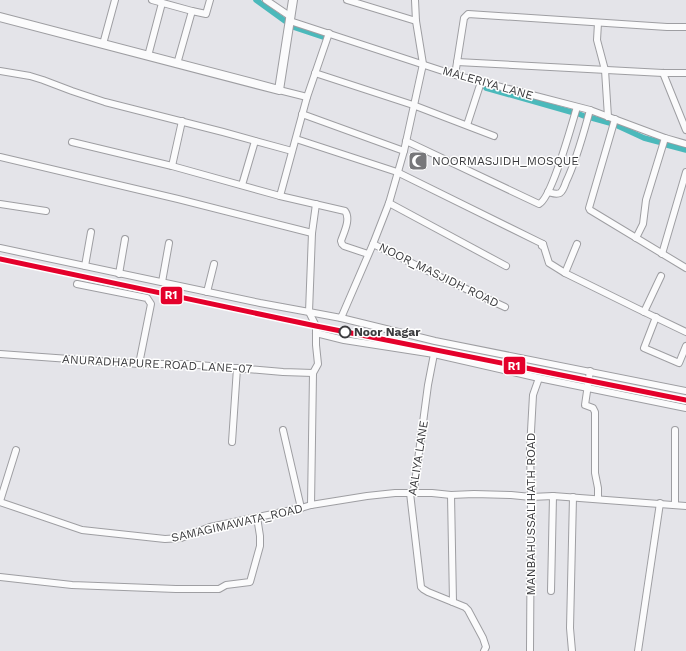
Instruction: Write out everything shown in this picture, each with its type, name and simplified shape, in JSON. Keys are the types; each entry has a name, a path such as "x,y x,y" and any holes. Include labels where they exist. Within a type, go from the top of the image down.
{"street":[{"path":"103,44 115,0"},
{"path":"152,0 206,14 210,0"},
{"path":"177,7 179,0"},
{"name":"MALERIYA LANE","path":"266,0 290,19 328,33 455,75 590,110 665,138 686,144"},
{"path":"278,90 293,0"},
{"path":"347,0 416,21"},
{"path":"415,0 416,21 423,64"},
{"path":"148,56 162,3"},
{"path":"177,64 192,11"},
{"path":"455,75 464,18 468,14 598,23 686,27"},
{"path":"0,17 307,97"},
{"path":"598,23 598,40 605,70 608,117"},
{"path":"280,196 307,97 328,33"},
{"path":"457,62 686,73"},
{"name":"NOOR_MASJIDH ROAD","path":"341,318 373,244 388,203 404,151 423,64"},
{"path":"0,71 30,76 105,102 182,121 292,152"},
{"path":"315,73 414,105 494,136"},
{"path":"663,73 686,130"},
{"path":"467,125 481,82"},
{"path":"406,141 539,204 542,203 548,192 565,148 577,107"},
{"path":"548,192 555,194 560,193 563,189 571,173 590,110"},
{"path":"302,114 404,151"},
{"path":"615,119 589,208 686,268"},
{"path":"172,166 182,121"},
{"path":"636,238 643,224 646,200 665,138"},
{"path":"296,139 398,172 542,245 549,263 566,273 686,332"},
{"path":"242,185 255,141"},
{"path":"72,142 172,166 280,196 343,210 347,212 348,216 341,241 342,244 368,254"},
{"path":"0,156 312,233"},
{"path":"662,254 686,172"},
{"path":"388,203 506,266"},
{"path":"0,204 46,211"},
{"path":"311,505 313,373 318,364 316,326 309,312 312,233 316,204"},
{"path":"85,266 91,232"},
{"path":"119,274 125,239"},
{"path":"162,282 169,243"},
{"name":"NOOR_MASJIDH ROAD","path":"373,244 505,307"},
{"path":"566,273 577,244"},
{"path":"0,248 260,303 341,318 435,341 686,391"},
{"path":"207,292 214,264"},
{"path":"644,312 661,276"},
{"path":"77,284 147,298 150,304 138,364"},
{"path":"656,317 644,348 679,363 686,346"},
{"path":"316,333 344,340 434,354 539,378 686,408"},
{"name":"ANURADHAPURE ROAD LANE-07","path":"0,354 138,364 186,364 313,373"},
{"name":"AALIYA LANE","path":"434,354 428,385 414,490 410,493 421,587 428,592 453,602"},
{"path":"232,442 237,368"},
{"path":"590,371 584,404 593,408 595,412 595,473 598,488 598,499"},
{"name":"MANBAHUSSALIHATH ROAD","path":"530,651 530,449 533,395 539,378"},
{"path":"283,430 301,508"},
{"path":"675,430 675,505"},
{"path":"0,502 16,450"},
{"name":"SAMAGIMAWATA_ROAD","path":"0,502 82,530 165,539 181,538 210,527 311,505 395,493 432,493 451,495 474,494 531,497 552,496 686,506"},
{"path":"451,495 453,602 465,607 468,610 483,638 486,647 484,651"},
{"path":"551,592 552,496"},
{"path":"572,651 570,628 573,497"},
{"path":"638,651 660,503"},
{"path":"0,577 72,585 176,589 219,589 226,585 250,582 260,546 257,517"}],"waterway":[{"path":"256,0 285,21"},
{"path":"293,27 323,37"},
{"path":"485,86 486,88 571,112"},
{"path":"579,114 584,116"},
{"path":"592,118 610,123"},
{"path":"618,126 644,138 659,142"},
{"path":"667,145 686,150"}],"transit line":[{"name":"R1","path":"0,259 316,326 686,400"}],"place":[{"name":"NOORMASJIDH_MOSQUE","path":"418,161"},
{"name":"Noor Nagar","path":"345,332"}]}
